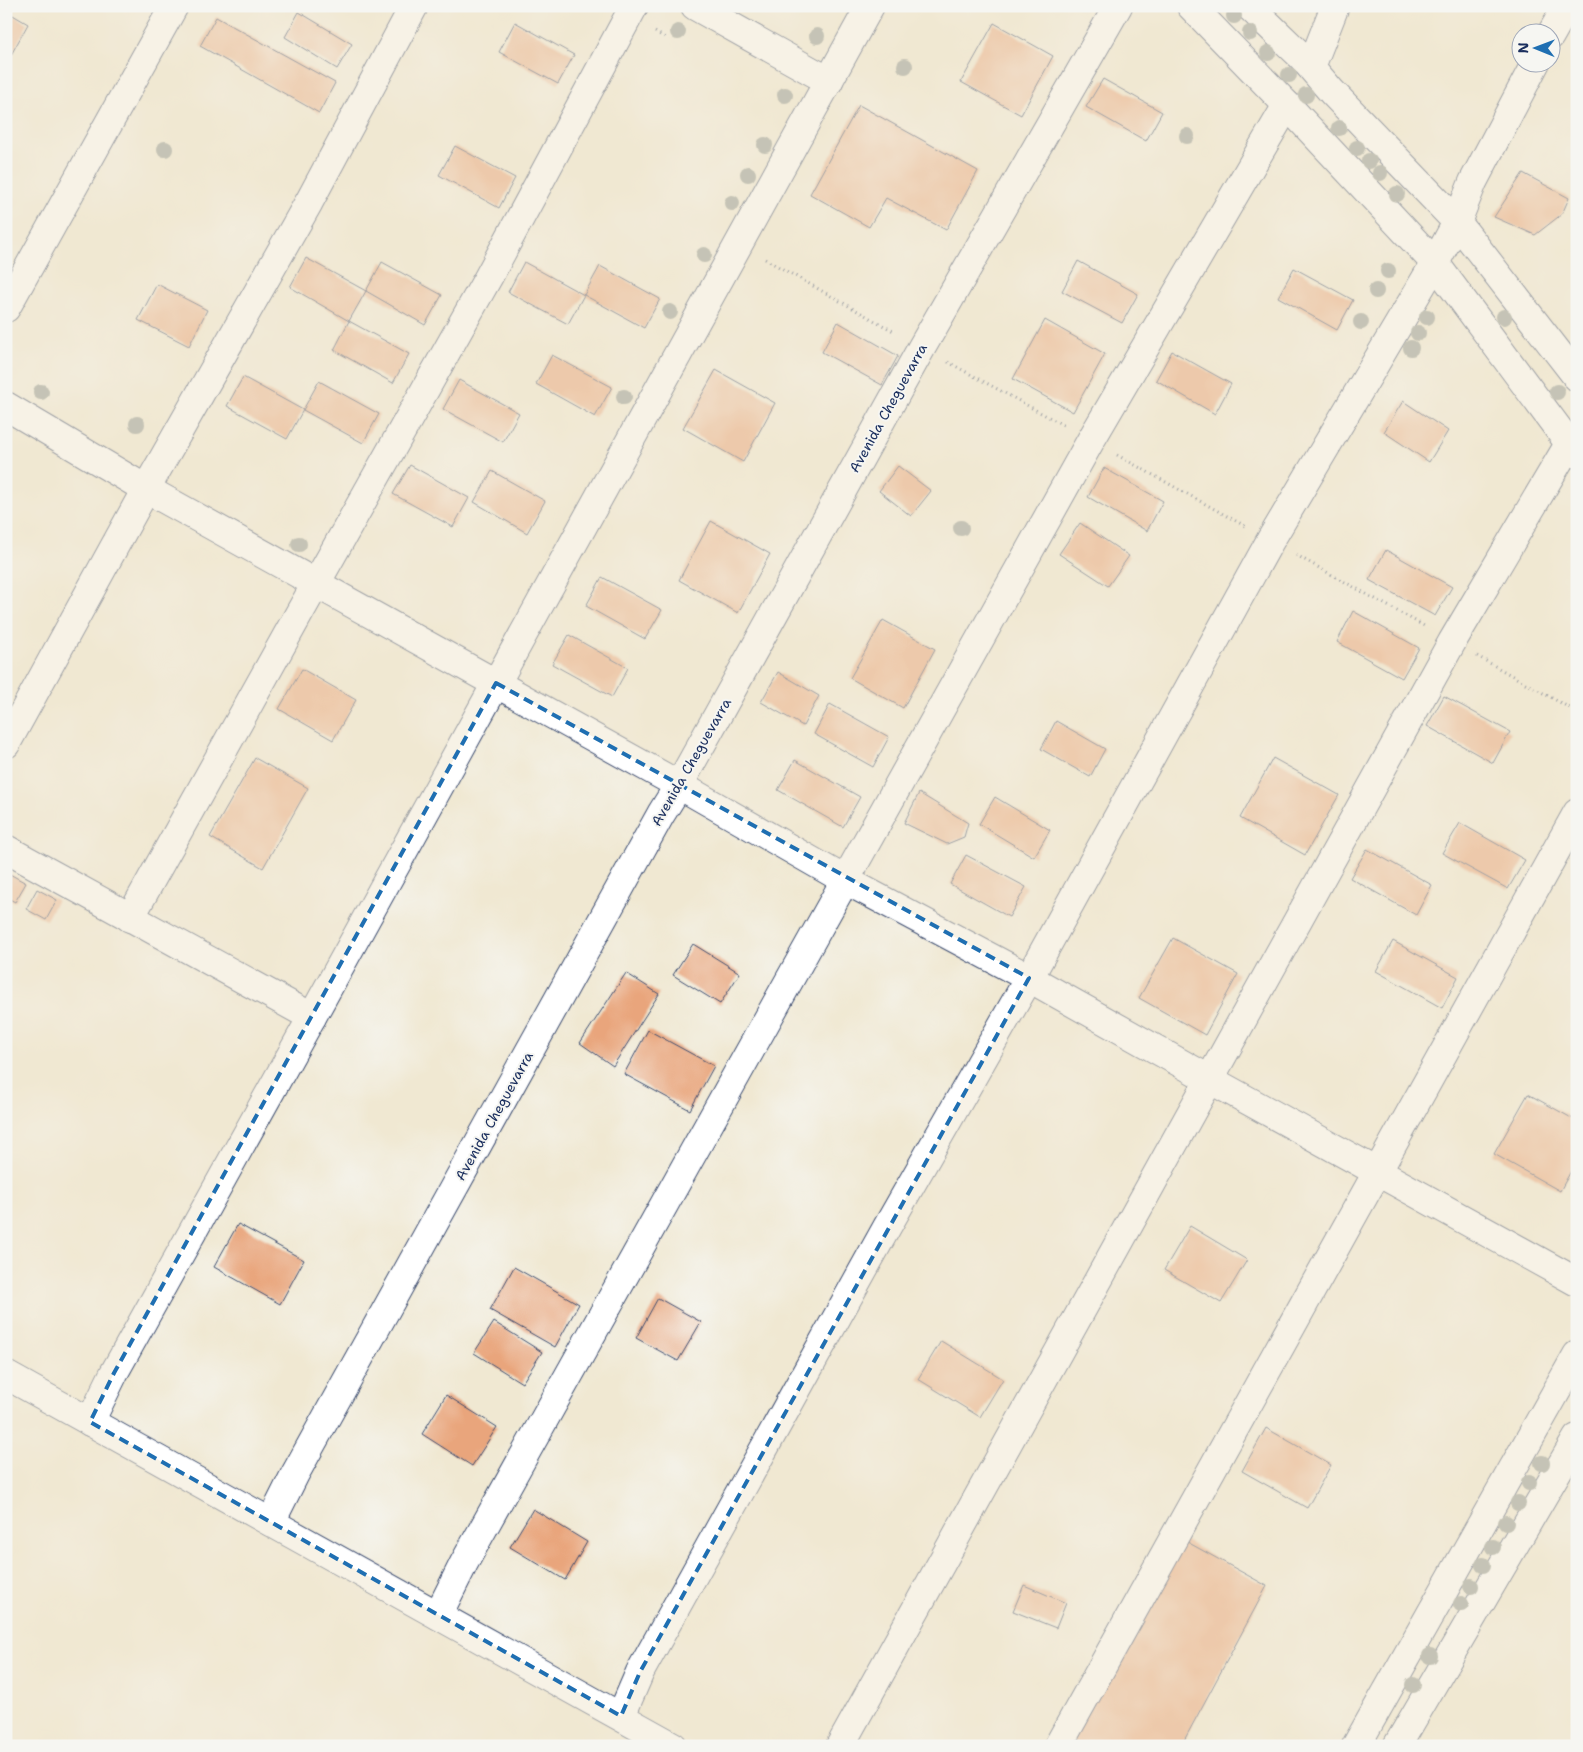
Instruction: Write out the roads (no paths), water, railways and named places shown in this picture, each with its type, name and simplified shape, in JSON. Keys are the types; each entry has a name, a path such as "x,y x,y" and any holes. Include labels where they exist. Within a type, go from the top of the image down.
{"street":[{"path":"6,308 174,6"},
{"path":"6,744 146,489 309,202 414,6"},
{"path":"130,918 490,276 634,6"},
{"path":"695,6 829,81"},
{"path":"90,1422 114,1373 870,6"},
{"name":"Avenida Cheguevarra","path":"272,1522 300,1465 661,814 679,785 922,347 1118,6"},
{"path":"840,1746 1452,642 1573,449 1435,263 1191,6"},
{"path":"1249,6 1311,67 1332,92 1457,222 1577,377"},
{"path":"1311,67 1335,6"},
{"path":"1558,22 1567,6"},
{"path":"620,1716 645,1664 897,1210 1029,978 1270,540 1435,263 1457,222 1473,182 1531,72"},
{"path":"438,1615 469,1554 1091,440 1287,105"},
{"path":"6,406 146,489 679,785 845,880 1029,978 1577,1282"},
{"path":"1058,1746 1577,813"},
{"path":"6,849 312,1017"},
{"path":"1356,1746 1577,1355"},
{"path":"6,1376 272,1522 672,1746"},
{"path":"1397,1746 1577,1438"}]}
